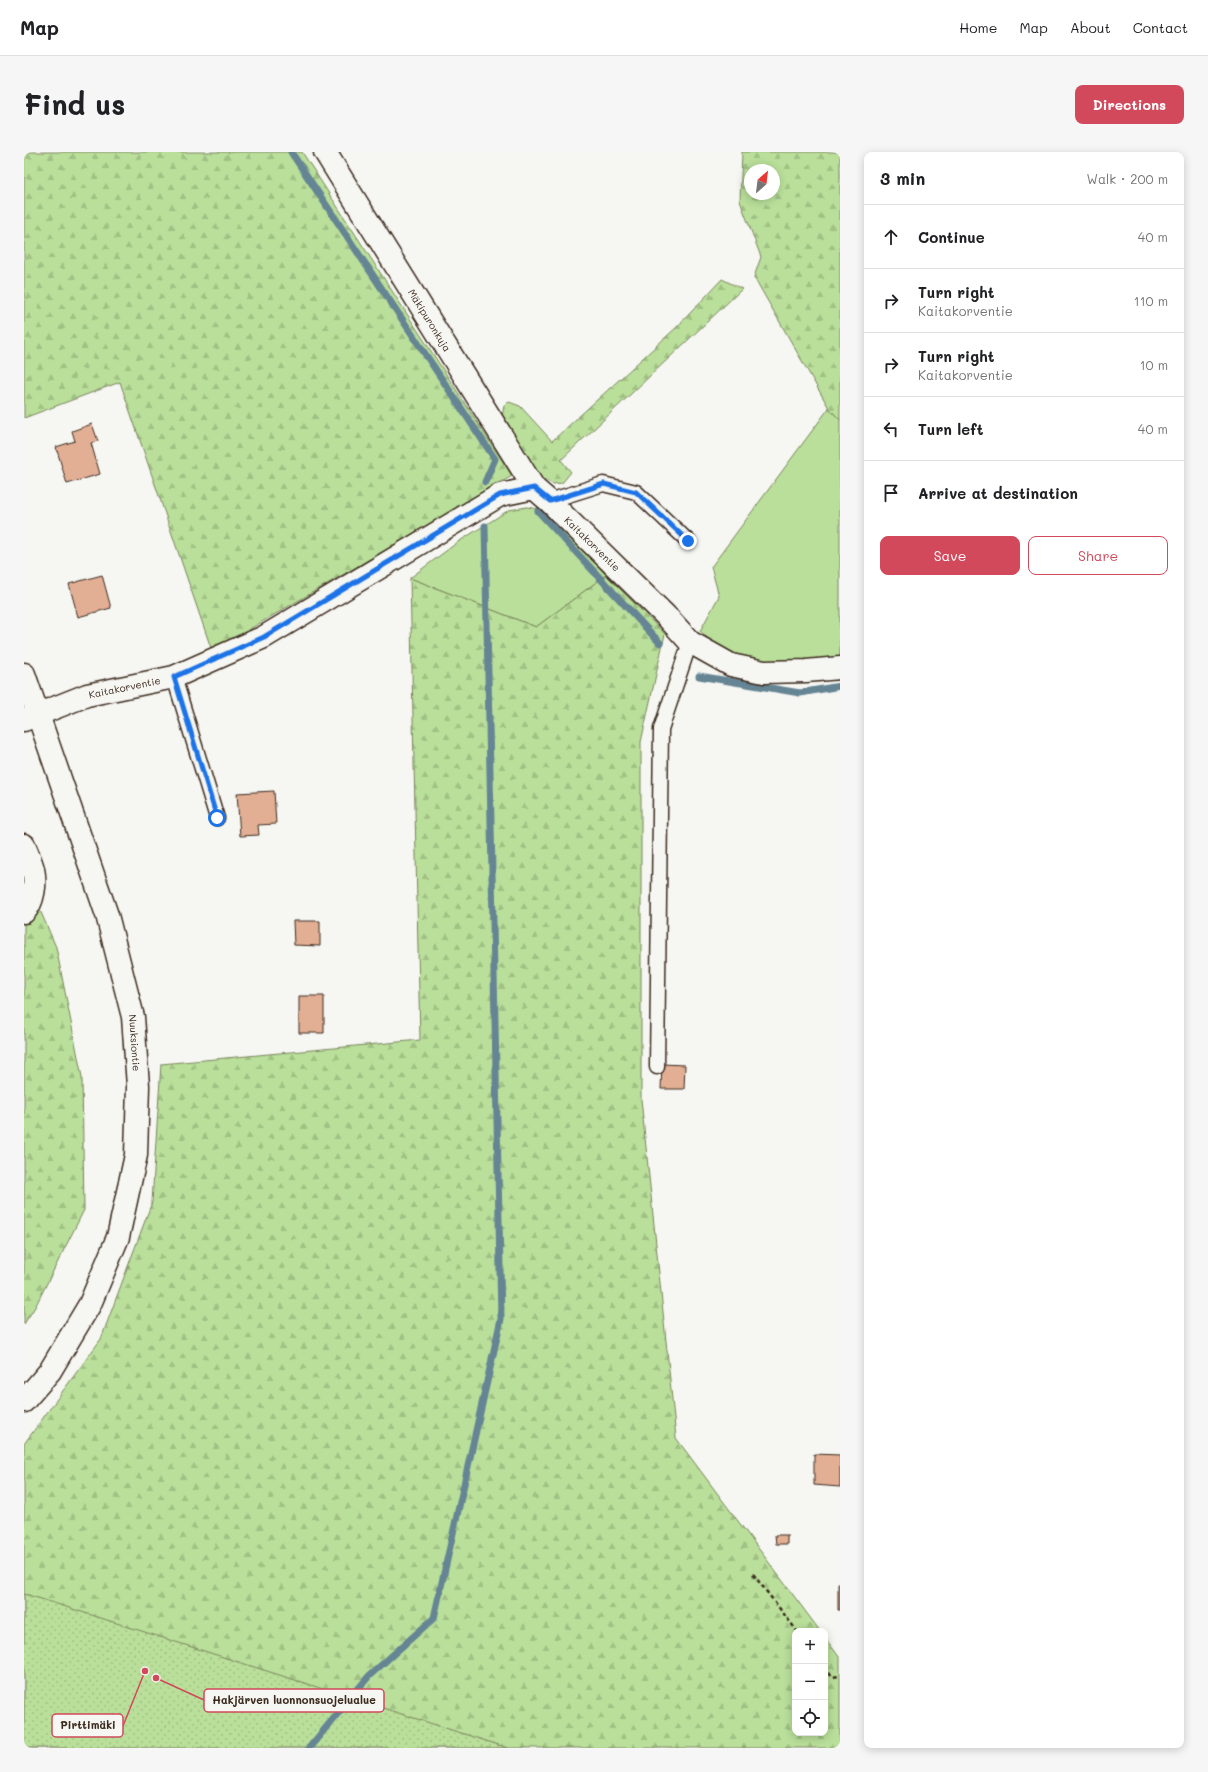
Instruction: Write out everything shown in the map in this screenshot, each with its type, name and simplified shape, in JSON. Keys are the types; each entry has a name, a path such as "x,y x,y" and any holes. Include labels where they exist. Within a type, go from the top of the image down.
{"street":[{"name":"Mäkipuronkuja","path":"325,152 542,494"},
{"name":"Kaitakorventie","path":"31,717 88,695 174,677 264,637 500,495 542,494 669,619 690,642 731,665 764,672 806,671 840,668"},
{"name":"Nuuksiontie","path":"24,674 31,717 107,916 133,1017 138,1086 136,1155 118,1237 90,1304 50,1370 24,1401"},
{"path":"24,845 33,870 33,894 27,909 24,912"}],"lane":[{"path":"542,494 604,484 636,492 688,541"},
{"path":"657,1067 661,729 690,642"},
{"path":"174,677 217,818"}],"path":[{"path":"753,1574 795,1628"},
{"path":"828,1671 832,1677 840,1676"}],"green space":[{"path":"24,152 302,152 512,476 212,651 120,382 24,418"},
{"path":"742,152 840,152 840,420 829,408 754,277 761,257 740,201"},
{"path":"722,279 742,289 561,460 571,472 562,483 553,484 541,478 501,424 504,405 509,402 520,406 552,441 678,326"},
{"path":"829,408 840,420 840,658 777,662 744,658 730,653 716,645 700,631 719,596 711,567"},
{"path":"527,507 544,510 563,526 606,575 536,627 410,578 458,542 509,510"},
{"path":"606,575 665,634 641,742 641,1099 676,1438 818,1628 792,1628 792,1736 828,1736 828,1642 840,1658 840,1748 24,1748 24,1444 101,1339 152,1202 161,1064 420,1040 410,578 536,627"},
{"path":"24,854 33,894 56,947 82,1077 84,1210 35,1307 24,1324"},
{"path":"24,1594 38,1598 508,1748 24,1748"}],"building":[{"path":"92,424 98,441 91,443 100,474 67,484 56,447 75,441 72,431"},
{"path":"102,575 111,608 78,617 69,584"},
{"path":"274,791 276,824 258,825 259,835 240,836 237,793"},
{"path":"293,921 320,921 320,946 294,945"},
{"path":"299,996 324,996 324,1033 299,1033"},
{"path":"662,1064 685,1065 684,1089 661,1089"},
{"path":"814,1454 840,1455 840,1487 814,1485"},
{"path":"775,1535 787,1535 787,1544 776,1544"},
{"path":"838,1583 840,1583 840,1610 838,1610"}],"waterway":[{"path":"291,152 495,459 485,482"},
{"path":"538,511 660,643"},
{"path":"309,1748 369,1676 434,1618 501,1319 485,526"},
{"path":"699,676 800,693 840,686"}],"place":[{"name":"Pirttimäki","path":"145,1671"},
{"name":"Hakjärven luonnonsuojelualue","path":"156,1678"}],"route":[{"path":"217,818 174,677 264,637 500,495 534,488 550,501 604,484 636,492 688,541"}]}
